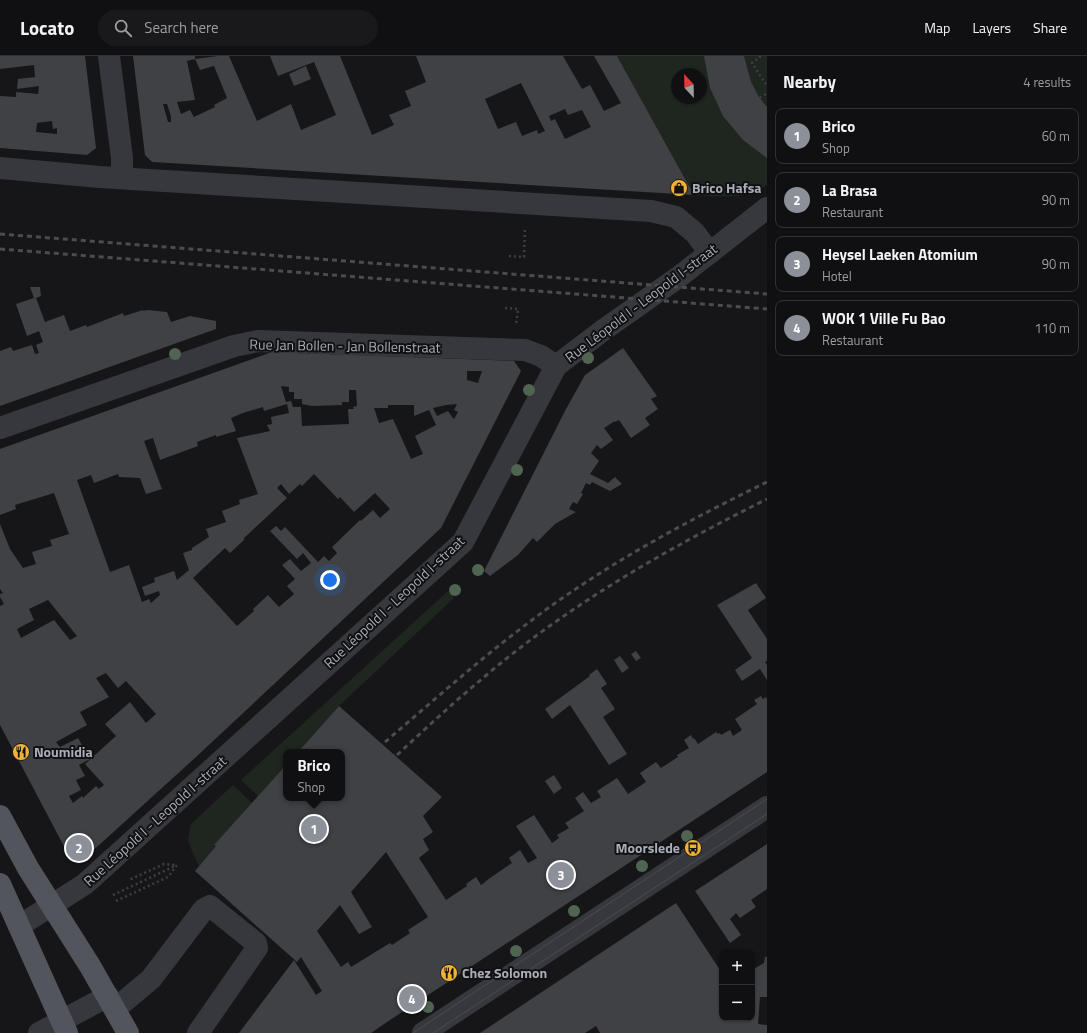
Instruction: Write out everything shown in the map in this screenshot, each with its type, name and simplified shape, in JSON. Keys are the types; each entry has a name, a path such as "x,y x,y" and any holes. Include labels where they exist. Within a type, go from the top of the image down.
{"main road":[{"path":"0,816 28,868 88,961 128,1033"},
{"path":"0,884 64,1027"}],"street":[{"path":"110,56 122,158 122,178"},
{"path":"0,168 122,178 651,211 676,217 695,233 710,253"},
{"name":"Rue Léopold I - Leopold I-straat","path":"19,926 85,884 463,542 556,366 602,331 680,276 767,208"},
{"name":"Rue Jan Bollen - Jan Bollenstraat","path":"0,428 234,346 258,341 525,350 541,356 556,366"},
{"path":"423,1033 767,807"},
{"path":"39,1033 64,1027 151,979 204,909 210,906 256,943 256,948 198,1033"}],"path":[{"path":"760,56 752,63 767,86"},
{"path":"760,98 767,93"},
{"path":"509,256 524,257 525,228"},
{"path":"505,308 518,309 516,331"},
{"path":"123,883 164,864 177,865"},
{"path":"112,895 177,865"},
{"path":"116,900 168,877 177,865"}],"shaded area":[{"path":"617,56 767,56 767,185 750,193 723,196 694,195"},
{"path":"448,591 454,598 339,706 301,749 283,749 283,768 258,796 241,780"},
{"path":"233,785 252,803 214,845 216,846 199,866 189,844 188,838 191,824"}],"building":[{"path":"0,56 85,56 96,148 87,155 0,148 0,96 16,97 16,92 38,94 39,86 17,89 18,79 35,77 34,65 0,69","holes":["52,121 53,129 57,128 57,134 36,132 37,123"]},
{"path":"133,56 195,56 195,59 229,56 257,121 291,104 301,130 336,115 314,62 278,76 270,56 340,56 372,135 394,125 389,115 411,106 405,91 426,82 416,56 563,56 582,89 590,85 604,111 621,103 594,56 617,56 694,195 152,162 145,155","holes":["195,59 200,70 214,66 227,98 214,105 215,107 194,117 190,110 181,114 177,102 195,100 187,61","521,83 545,131 538,134 537,130 522,136 516,122 498,129 485,99","163,104 167,104 171,116 171,122 168,122","565,109 568,115 582,110 591,127 565,139 555,119 551,121 549,116"]},
{"path":"704,56 744,56 751,82 759,97 767,107 767,158 743,140 723,116 710,88"},
{"path":"306,66 311,79 294,86 289,74"},
{"path":"30,287 40,287 41,296 36,298 45,322 64,315 70,331 86,325 87,327 123,313 124,316 143,310 167,312 171,322 190,316 216,321 216,329 0,406 0,351 11,347 13,351 32,345 35,354 39,353 36,345 43,342 39,331 27,336 16,304 34,298"},
{"path":"623,348 657,396 651,399 658,409 645,418 650,425 631,438 619,420 604,428 613,440 601,449 597,445 591,453 599,461 590,474 608,483 615,477 622,484 610,491 592,482 590,485 586,483 581,493 583,494 577,504 573,502 569,509 576,512 555,524 537,542 533,538 518,555 490,576 484,571 566,409 585,375"},
{"path":"272,352 514,361 521,371 441,528 196,757 87,856 67,852 0,725 0,606 4,604 0,597 0,594 3,593 0,589 0,524 10,549 23,568 36,564 32,552 52,546 50,540 69,534 54,493 15,505 16,509 0,515 0,449","holes":["467,371 482,371 478,383 467,380","281,386 289,387 289,392 294,392 294,399 302,399 302,404 312,406 342,405 342,402 349,402 349,390 356,390 357,406 353,407 354,409 348,409 349,424 302,426 301,407 293,407 291,401 286,402","287,404 289,413 271,417 272,424 267,425 270,431 237,438 258,494 239,500 240,504 222,511 226,522 206,529 209,537 192,548 192,550 183,553 189,570 177,580 174,571 154,578 155,582 142,587 145,596 159,591 160,595 151,603 149,599 142,602 129,565 110,572 77,480 91,475 94,483 118,474 119,477 140,478 146,494 162,489 144,441 153,438 160,460 198,446 197,442 216,435 216,437 236,431 231,418 263,407 264,411","457,404 454,410 458,412 454,419 448,411 437,416 433,408","388,405 414,405 414,416 429,410 436,425 415,436 423,454 411,459 393,419 379,423 374,408 388,408","314,474 338,499 340,497 354,512 375,493 390,509 380,518 373,510 361,521 360,520 332,547 337,553 329,561 324,556 318,562 285,527 281,531 276,526 270,531 297,559 303,553 311,563 301,571 290,559 282,565 295,579 287,586 294,594 279,607 268,595 253,609 254,611 237,626 193,578 225,548 230,553 287,498 277,488 281,484 289,494 300,484 302,486","48,600 77,636 70,640 54,620 21,638 17,629 34,620 29,609","106,673 118,688 126,681 156,714 146,723 130,702 105,724 116,736 85,764 104,785 99,789 96,786 83,798 82,796 73,803 69,796 81,790 76,780 85,776 79,765 90,759 78,738 60,747 56,742 87,725 80,712 109,697 96,678"]},
{"path":"756,583 766,598 748,610 767,639 767,661 765,662 767,665 767,680 760,669 742,681 735,670 752,658 717,605"},
{"path":"636,651 641,658 636,661 631,654"},
{"path":"620,656 629,668 622,673 614,660"},
{"path":"597,669 607,684 601,688 615,709 603,717 627,754 609,765 570,705 552,719 545,709 590,676 589,675"},
{"path":"761,696 763,699 766,697 767,772 371,1033 239,1033 294,960 316,995 322,991 301,957 297,962 195,871 216,846 214,845 283,768 283,801 345,801 345,749 301,749 339,706 442,797 423,816 433,832 423,839 429,850 419,858 446,900 467,886 466,884 476,877 481,885 512,863 509,858 520,850 528,863 537,858 516,826 534,815 552,843 559,838 557,835 569,828 565,823 584,811 575,798 583,792 591,803 601,797 597,791 617,778 628,794 646,782 640,773 656,762 661,768 678,757 677,755 689,748 684,740 691,735 698,744 716,732 718,734 720,733 721,735 730,730 733,736 742,730 735,719 757,704 754,700","holes":["386,852 428,917 408,930 410,933 392,945 390,943 351,967 348,962 341,967 317,931 340,905 359,934 372,927 351,892"]},
{"path":"554,775 562,788 554,794 545,781"},
{"path":"767,844 767,889 751,900 756,907 740,918 736,913 730,919 741,935 730,943 695,891"},
{"path":"676,903 719,968 719,1021 755,1021 755,968 764,963 765,957 767,957 767,997 760,997 758,1024 767,1025 767,1033 600,1033 596,1026 585,1033 480,1033"}],"tram line":[{"path":"413,1033 767,799"},
{"path":"433,1033 767,814"}],"railway":[{"path":"0,234 767,294"},
{"path":"0,249 767,309"},
{"path":"385,742 494,649 560,600 646,545 767,482"},
{"path":"397,755 472,687 549,626 584,602 656,558 767,499"}],"place":[{"name":"Brico Hafsa","path":"679,188"},
{"name":"Noumidia","path":"21,752"},
{"name":"Brico","path":"314,829"},
{"name":"La Brasa","path":"79,848"},
{"name":"Moorslede","path":"693,848"},
{"name":"Heysel Laeken Atomium","path":"561,875"},
{"name":"Chez Solomon","path":"449,973"},
{"name":"WOK 1 Ville Fu Bao","path":"412,999"}]}
